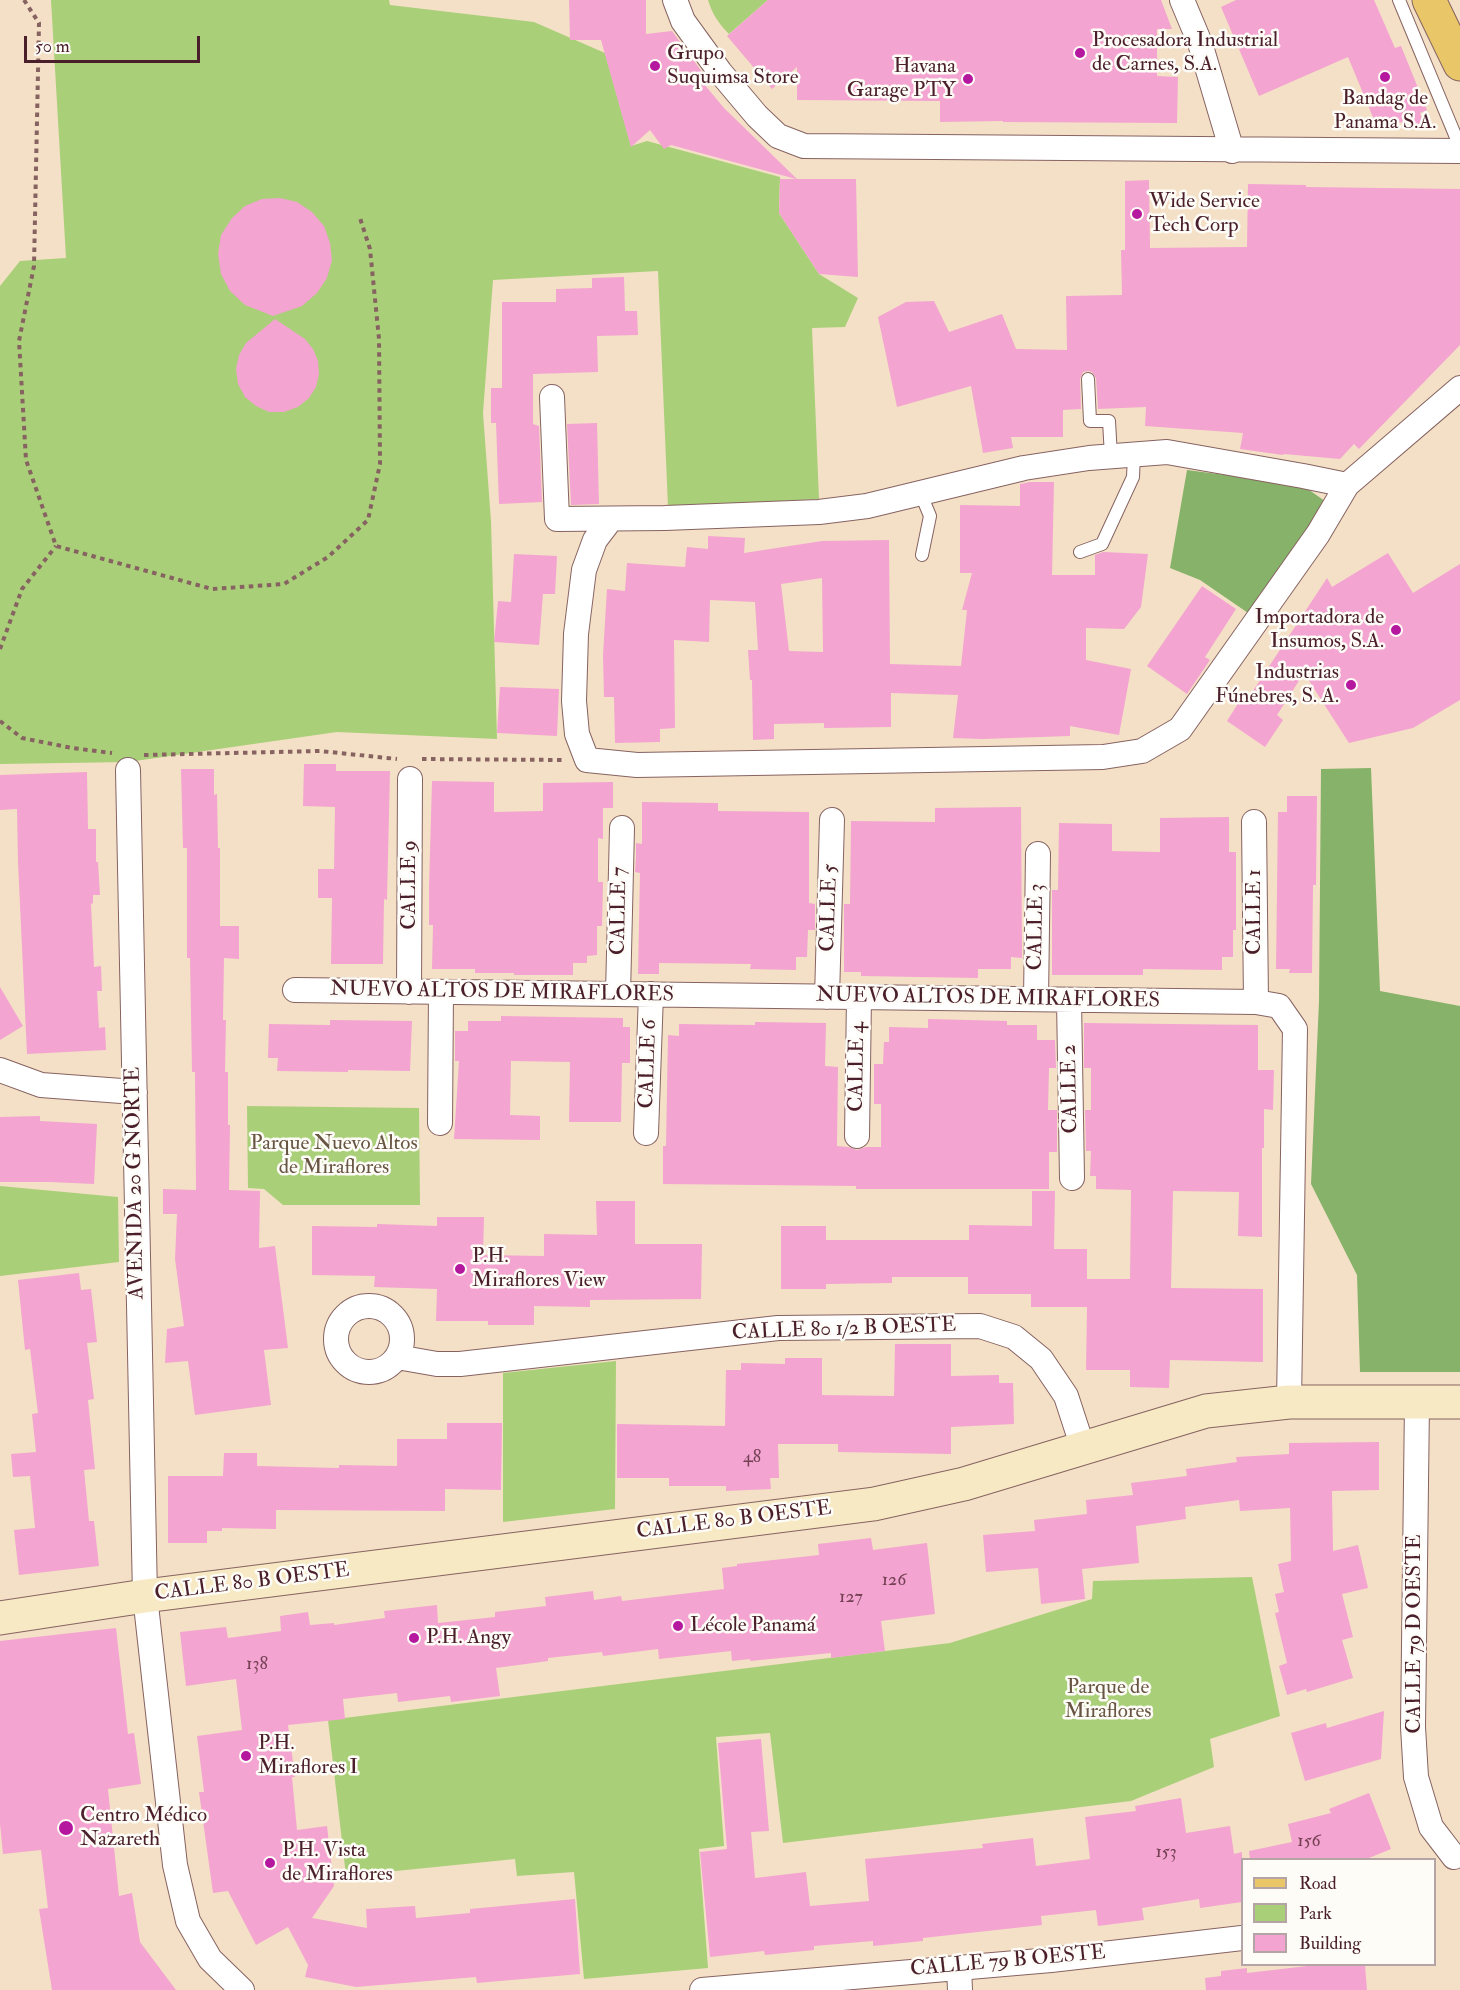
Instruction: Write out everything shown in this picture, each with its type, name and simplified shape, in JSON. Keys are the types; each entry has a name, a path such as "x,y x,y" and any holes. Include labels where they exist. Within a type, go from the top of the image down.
{"main road":[{"path":"1429,0 1460,64"}],"street":[{"path":"675,0 683,21 720,72 757,116 778,136 804,146 1232,151 1460,149"},
{"path":"1182,0 1200,43 1232,151"},
{"path":"611,519 595,540 584,570 576,633 574,701 577,734 587,760 637,765 1103,757 1142,751 1180,729 1318,534 1347,485 1460,388"},
{"path":"552,397 557,519 819,512 867,506 1024,468 1123,455 1167,452 1347,485"},
{"name":"AVENIDA 20 G NORTE","path":"128,760 145,1596"},
{"name":"CALLE 9","path":"407,766 410,992"},
{"name":"CALLE 5","path":"827,997 832,820"},
{"name":"CALLE 1","path":"1254,822 1256,1002"},
{"name":"CALLE 7","path":"618,994 622,828"},
{"name":"CALLE 3","path":"1036,999 1038,854"},
{"name":"NUEVO ALTOS DE MIRAFLORES","path":"295,990 1256,1002 1280,1006 1295,1029 1289,1402"},
{"path":"440,1123 441,992"},
{"name":"CALLE 6","path":"646,1133 651,994"},
{"name":"CALLE 4","path":"857,1136 860,997"},
{"name":"CALLE 2","path":"1069,1000 1072,1178"},
{"path":"0,1070 40,1085 135,1092"},
{"name":"CALLE 80 1/2 B OESTE","path":"397,1357 437,1364 460,1364 778,1328 980,1326 1014,1337 1041,1359 1066,1396 1083,1448"},
{"name":"CALLE 79 D OESTE","path":"1417,1401 1413,1727 1416,1776 1431,1827 1449,1859"},
{"name":"CALLE 80 B OESTE","path":"0,1618 145,1596 874,1504 964,1484 1206,1412 1289,1402 1460,1402"},
{"path":"145,1596 175,1865 188,1921 210,1959 242,1990"},
{"name":"CALLE 79 B OESTE","path":"702,1990 959,1978 1051,1960 1241,1938"}],"lane":[{"path":"1399,0 1460,149"},
{"path":"1080,552 1102,544 1133,477 1109,421 1090,421 1088,379"},
{"path":"920,492 930,516 922,555"}],"path":[{"path":"24,0 39,22 34,266 20,341 26,460 56,546"},
{"path":"56,546 212,589 284,584 328,557 368,520 380,464 379,339 370,249 359,215"},
{"path":"0,649 22,589 56,546"},
{"path":"0,721 22,738 128,760 320,751 407,766 587,760"}],"green space":[{"path":"51,0 389,0 390,5 534,22 605,53 631,146 647,141 780,177 779,213 819,274 858,298 845,327 812,328 819,499 668,507 658,271 493,280 483,413 491,521 497,739 337,732 128,762 0,764 0,286 20,261 66,258"},
{"path":"708,0 768,0 729,34 716,18"},
{"path":"1187,470 1302,485 1332,506 1251,615 1200,580 1170,568"},
{"path":"1371,768 1380,991 1460,1006 1460,1372 1360,1372 1357,1275 1311,1184 1319,1001 1321,769"},
{"name":"Parque Nuevo Altos de Miraflores","path":"247,1106 419,1108 420,1205 283,1205 264,1189 248,1188"},
{"path":"0,1186 118,1197 119,1262 0,1276"},
{"path":"616,1361 615,1509 503,1522 503,1373"},
{"name":"Parque de Miraflores","path":"1252,1577 1280,1716 1210,1739 1214,1767 1131,1801 783,1843 770,1733 716,1737 724,1846 699,1849 708,1968 584,1979 574,1872 517,1876 515,1859 346,1876 328,1720 950,1643 1092,1599 1093,1581"}],"building":[{"path":"569,0 646,0 646,34 672,31 708,80 704,84 724,108 797,179 856,179 858,277 819,274 779,213 780,179 796,179 671,145 664,149 650,130 631,147 601,40 570,40"},
{"path":"768,0 1161,0 1172,29 1157,29 1157,76 1178,77 1177,123 940,122 940,101 797,100 797,67 772,89 727,36"},
{"name":"Bandag de Panama S.A.","path":"1236,0 1374,0 1395,48 1401,46 1427,110 1420,113 1425,127 1383,119 1375,122 1348,57 1259,96 1221,7"},
{"path":"1149,180 1150,248 1247,247 1248,184 1460,189 1460,345 1359,449 1354,444 1340,459 1240,449 1243,433 1145,426 1146,407 1098,409 1096,378 1092,372 1088,371 1083,372 1080,379 1081,409 1063,410 1063,437 1011,437 1013,448 983,453 971,386 897,407 878,317 906,302 934,301 949,332 1002,314 1016,349 1067,350 1066,296 1122,295 1121,250 1125,250 1125,181"},
{"path":"280,198 297,202 312,212 324,226 330,243 332,260 327,278 317,293 302,306 273,316 245,305 230,291 221,274 218,254 221,235 232,218 245,206 262,199"},
{"path":"624,277 625,311 637,311 638,335 597,336 598,372 533,374 533,424 539,426 542,502 499,504 496,423 491,423 491,388 502,388 502,302 556,302 556,289 592,288 592,278"},
{"path":"275,319 305,339 313,349 318,361 319,374 316,387 309,398 298,407 284,412 269,412 256,406 245,397 238,384 236,369 239,355 246,343"},
{"path":"597,423 599,504 571,505 567,424"},
{"path":"1054,482 1052,575 1095,575 1095,555 1103,552 1148,554 1141,607 1124,629 1086,628 1086,660 1131,669 1119,735 1070,726 1070,736 953,738 958,695 891,693 891,727 824,728 824,723 774,724 774,739 753,740 752,680 750,680 748,650 758,650 755,602 710,600 709,642 674,640 675,728 660,729 660,742 615,743 614,697 604,697 603,655 607,589 625,591 627,563 685,567 687,547 708,549 708,536 745,538 744,553 822,541 889,540 890,664 961,666 967,610 962,610 972,573 960,573 960,505 1020,506 1020,484","holes":["822,578 823,652 789,651 781,584"]},
{"path":"1388,553 1413,593 1460,564 1460,700 1413,728 1349,743 1304,673 1277,715 1283,720 1265,747 1227,721 1244,694 1249,697 1327,578 1332,587"},
{"path":"514,554 557,556 555,594 543,594 539,645 494,642 498,601 511,602"},
{"path":"1202,586 1236,609 1205,657 1210,660 1187,694 1147,666"},
{"path":"500,687 559,689 557,736 497,733"},
{"path":"304,764 336,764 336,771 390,771 383,964 331,964 332,898 318,898 318,869 334,869 335,807 303,806"},
{"path":"181,769 214,769 218,848 220,848 220,926 239,926 239,959 224,958 223,1020 226,1020 225,1072 228,1072 228,1125 230,1125 229,1190 260,1191 259,1248 275,1246 288,1348 264,1350 271,1405 195,1415 188,1361 165,1363 167,1329 184,1326 175,1259 177,1214 163,1214 163,1189 196,1190 195,1072 192,1072 190,958 187,958 187,848 183,848"},
{"path":"87,772 88,829 96,829 96,862 98,862 100,895 93,895 91,904 94,967 101,966 102,991 97,991 99,1028 105,1027 106,1050 27,1054 17,809 0,810 0,775"},
{"path":"432,781 494,782 494,812 543,811 543,783 613,782 613,808 603,808 603,839 598,838 598,882 603,882 602,926 597,926 597,955 587,956 587,963 573,963 573,975 514,975 514,973 475,973 475,969 432,969 433,925 429,925 429,888"},
{"path":"1287,796 1317,796 1312,973 1289,973 1290,969 1276,969 1278,812 1287,812"},
{"path":"642,802 718,803 718,811 809,812 809,903 815,904 815,930 808,930 807,957 796,957 796,970 750,969 751,964 659,963 659,974 638,974 640,873 635,872 636,843 642,844"},
{"path":"1021,807 1022,958 1011,957 1011,969 978,969 978,978 861,976 861,972 844,972 844,904 850,904 851,821 935,822 935,808"},
{"path":"1229,817 1229,852 1236,852 1236,930 1233,930 1233,957 1222,957 1222,970 1143,969 1143,975 1052,975 1052,890 1058,890 1059,823 1112,824 1112,851 1160,852 1160,818"},
{"path":"0,987 23,1026 0,1040"},
{"path":"501,1016 623,1018 623,1027 630,1027 630,1063 622,1063 621,1122 569,1122 570,1062 511,1061 510,1115 540,1116 540,1140 454,1139 459,1061 455,1061 455,1031 468,1031 468,1021 501,1021"},
{"path":"928,1019 1007,1021 1007,1025 1037,1025 1037,1040 1055,1040 1056,1068 1049,1068 1048,1110 1057,1110 1057,1152 1049,1152 1049,1189 856,1189 856,1186 663,1184 668,1035 679,1036 679,1024 826,1023 825,1066 838,1067 837,1146 857,1150 866,1147 881,1147 881,1104 874,1104 874,1064 883,1064 884,1042 889,1042 889,1027 928,1028"},
{"path":"330,1020 412,1021 410,1071 277,1071 278,1058 268,1058 269,1024 330,1025"},
{"path":"1084,1023 1258,1025 1258,1070 1274,1070 1273,1110 1264,1109 1262,1237 1238,1236 1239,1192 1173,1191 1171,1288 1263,1289 1263,1362 1170,1360 1169,1388 1130,1387 1130,1370 1086,1370 1087,1307 1031,1307 1031,1294 968,1294 968,1277 892,1277 892,1283 826,1284 826,1289 781,1289 781,1226 826,1226 826,1240 969,1240 969,1225 1032,1226 1032,1191 1055,1191 1054,1249 1087,1249 1087,1279 1130,1279 1131,1190 1096,1189 1096,1176 1090,1176 1091,1151 1086,1151 1085,1110 1091,1110 1091,1068 1084,1068"},
{"path":"40,1116 40,1121 97,1124 94,1184 0,1182 0,1117"},
{"path":"596,1201 635,1201 635,1244 702,1244 701,1299 590,1300 590,1307 534,1306 534,1325 488,1325 488,1321 436,1321 437,1289 374,1287 375,1276 312,1275 312,1226 377,1227 377,1224 437,1226 437,1217 484,1217 483,1255 544,1256 544,1234 597,1235"},
{"path":"79,1273 81,1290 91,1289 97,1342 87,1343 94,1399 88,1400 95,1469 84,1470 89,1521 94,1521 99,1566 19,1575 14,1530 35,1528 30,1476 13,1477 11,1454 36,1452 32,1414 38,1413 30,1349 25,1350 18,1280"},
{"path":"895,1344 951,1344 951,1376 999,1375 999,1383 1013,1383 1014,1424 951,1427 951,1454 838,1452 838,1444 778,1444 779,1478 770,1478 771,1489 726,1491 726,1486 669,1486 669,1478 617,1478 617,1424 725,1426 726,1370 741,1370 741,1363 785,1364 785,1358 822,1358 822,1395 894,1396"},
{"path":"447,1423 502,1423 501,1490 445,1489 445,1511 276,1510 276,1529 222,1528 222,1531 207,1531 207,1543 168,1543 168,1476 223,1476 224,1453 257,1453 257,1466 339,1468 339,1465 397,1466 397,1439 447,1439"},
{"path":"1379,1442 1379,1490 1332,1491 1333,1551 1358,1545 1368,1588 1342,1594 1353,1637 1342,1640 1353,1678 1307,1692 1306,1689 1287,1695 1279,1666 1287,1663 1275,1613 1279,1612 1275,1594 1284,1592 1278,1564 1291,1561 1290,1508 1240,1511 1239,1500 1185,1507 1186,1519 1136,1526 1139,1563 1082,1569 1085,1599 1041,1604 1038,1568 986,1572 983,1535 1035,1531 1034,1520 1087,1514 1086,1500 1133,1495 1131,1483 1187,1476 1186,1469 1237,1462 1236,1457 1289,1454 1289,1443"},
{"path":"871,1538 873,1550 927,1543 935,1614 881,1621 885,1651 831,1658 831,1653 750,1661 750,1659 732,1661 731,1651 659,1659 658,1649 603,1656 602,1652 548,1658 548,1661 496,1668 500,1696 451,1702 450,1696 398,1702 397,1693 343,1699 345,1719 288,1725 295,1777 292,1777 297,1830 327,1826 334,1886 312,1918 367,1928 366,1909 415,1906 416,1918 470,1913 470,1909 575,1899 580,1974 477,1983 476,1977 356,1987 305,1977 308,1965 288,1927 256,1945 228,1891 213,1893 199,1792 204,1792 197,1736 242,1730 236,1679 186,1686 180,1632 226,1627 228,1638 281,1631 280,1616 308,1612 310,1625 334,1623 334,1625 385,1618 384,1611 437,1605 438,1623 495,1617 495,1612 546,1606 545,1597 593,1591 594,1600 621,1596 622,1601 724,1589 722,1568 737,1566 737,1564 819,1555 818,1544"},
{"path":"116,1628 128,1734 134,1733 141,1784 108,1789 119,1896 132,1893 140,1942 176,1990 52,1990 39,1909 48,1908 41,1850 3,1854 0,1824 0,1641"},
{"path":"1384,1711 1381,1759 1305,1781 1291,1733 1326,1723 1327,1728"},
{"path":"761,1739 769,1831 751,1832 755,1878 806,1872 810,1906 869,1901 865,1859 983,1848 982,1844 1033,1838 1036,1866 1090,1859 1085,1817 1136,1811 1135,1806 1181,1798 1186,1833 1230,1826 1234,1854 1242,1852 1241,1902 1200,1908 1199,1899 1142,1908 1144,1920 1098,1926 1096,1910 1041,1916 1042,1925 923,1938 923,1941 873,1946 873,1941 814,1946 814,1950 765,1955 764,1951 710,1957 700,1852 727,1849 718,1743"},
{"path":"1369,1793 1391,1849 1369,1858 1250,1858 1249,1851 1292,1842 1288,1824 1331,1813 1329,1809"},
{"path":"1307,1966 1365,1966 1367,1990 1206,1990 1205,1978 1221,1976 1221,1971 1247,1968 1247,1973"}],"place":[{"name":"Procesadora Industrial de Carnes, S.A.","path":"1080,53"},
{"name":"Grupo Suquimsa Store","path":"655,66"},
{"name":"Bandag de Panama S.A.","path":"1385,77"},
{"name":"Havana Garage PTY","path":"968,79"},
{"name":"Wide Service Tech Corp","path":"1137,214"},
{"name":"Importadora de Insumos, S.A.","path":"1396,630"},
{"name":"Industrias Fúnebres, S. A.","path":"1351,685"},
{"name":"P.H. Miraflores View","path":"460,1269"},
{"name":"Lécole Panamá","path":"678,1626"},
{"name":"P.H. Angy","path":"414,1638"},
{"name":"P.H. Miraflores I","path":"246,1756"},
{"name":"Centro Médico Nazareth","path":"66,1828"},
{"name":"P.H. Vista de Miraflores","path":"270,1863"}]}
